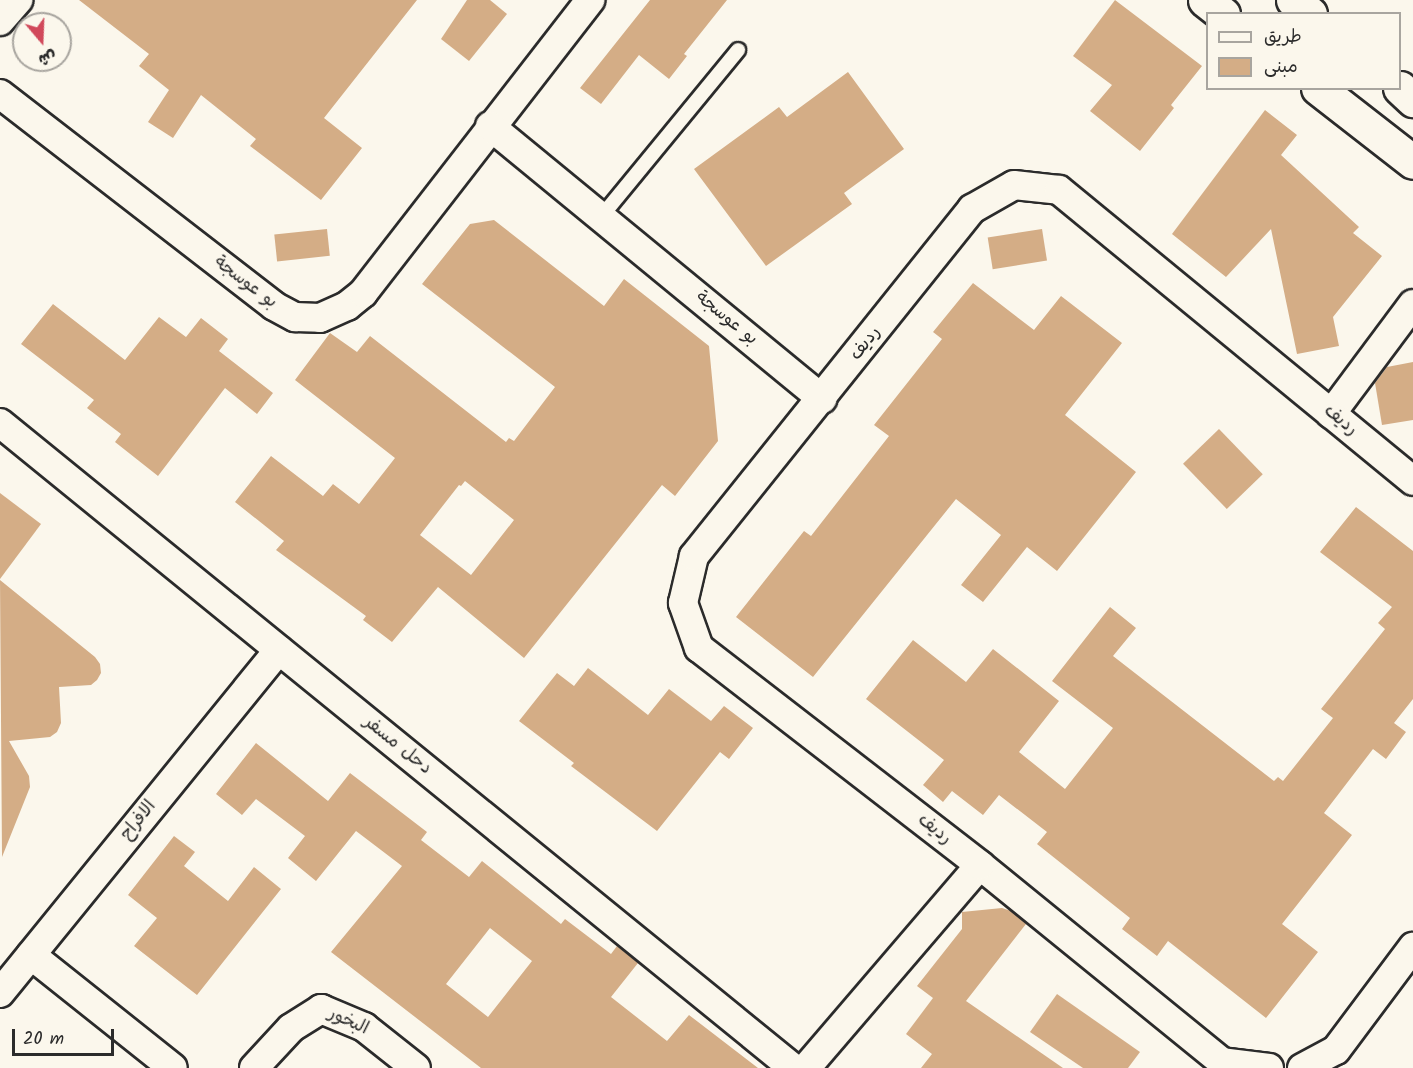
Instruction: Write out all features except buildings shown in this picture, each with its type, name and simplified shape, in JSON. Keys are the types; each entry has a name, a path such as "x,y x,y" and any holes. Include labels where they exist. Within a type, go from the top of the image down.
{"main road":[{"path":"1205,0 1220,12"},
{"path":"1293,0 1308,12"},
{"path":"1401,89 1413,100"},
{"path":"1321,90 1413,162"}],"street":[{"path":"0,21 18,0"},
{"name":"بو عوسجة","path":"0,94 274,306 295,316 320,318 347,306 363,293 490,126 590,0"},
{"name":"بو عوسجة","path":"490,126 822,399"},
{"name":"رديف","path":"1269,1068 1222,1062 980,865 699,648 683,603 694,556 822,399 972,208 1014,184 1059,190 1413,481"},
{"path":"1331,414 1413,304"},
{"name":"دحل مسفر","path":"0,423 794,1068"},
{"name":"الافراح","path":"0,993 279,650"},
{"path":"806,1068 980,865"},
{"path":"1302,1068 1336,1050 1413,947"},
{"path":"31,955 173,1068"},
{"name":"البخور","path":"254,1068 291,1028 321,1009 364,1026 417,1068"}],"lane":[{"path":"601,217 738,50"}]}
